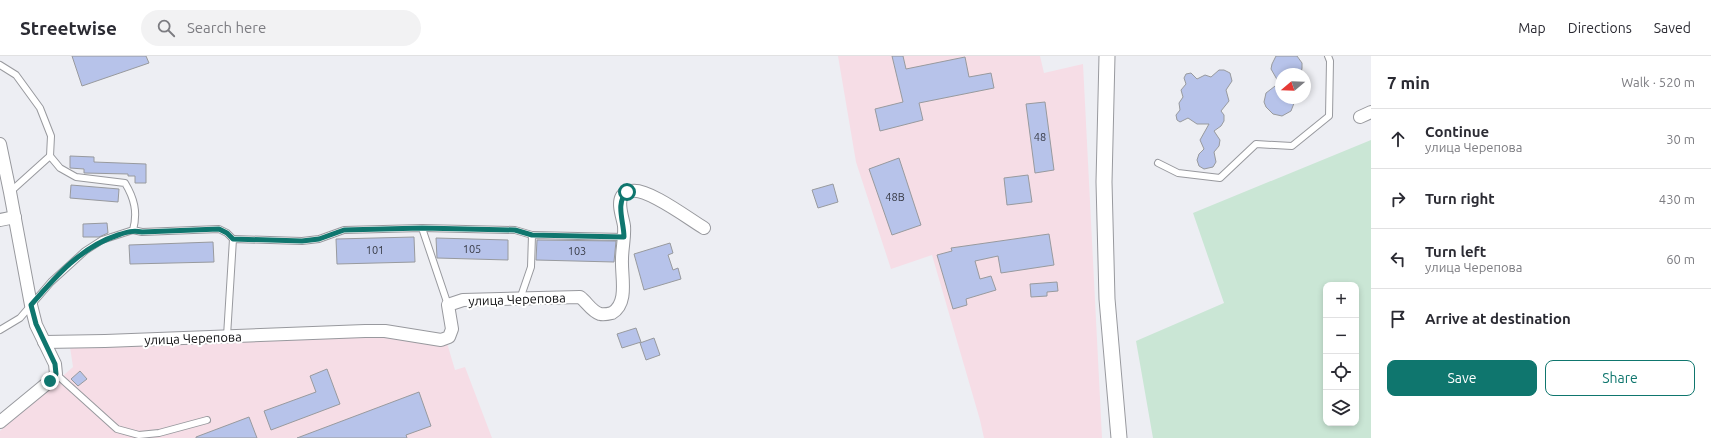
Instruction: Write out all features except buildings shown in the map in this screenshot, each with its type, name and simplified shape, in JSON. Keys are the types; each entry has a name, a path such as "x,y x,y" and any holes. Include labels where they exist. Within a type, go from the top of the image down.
{"street":[{"path":"1106,56 1104,182 1107,299 1119,438"},
{"path":"0,144 31,305 36,324 55,364 56,374 50,381 0,422"},
{"name":"улица Черепова","path":"44,342 386,331 442,340 449,337 452,329 448,305 463,300 580,297 594,311 602,315 610,314 618,309 622,302 622,260 624,237 620,204 622,197 627,192 634,190 658,199 704,228"},
{"path":"0,220 15,217"}],"lane":[{"path":"1158,163 1178,172 1220,178 1256,144 1292,146 1329,116 1330,61 1328,56"},
{"path":"0,65 16,75 40,108 51,136 50,156 60,168 76,177 125,183 135,201 136,220 133,230"},
{"path":"10,192 50,156"},
{"path":"0,330 20,318 51,282 85,251 102,240 133,230 142,232 219,229 227,233 233,239 302,241 319,239 344,230 422,228 515,230 532,235 624,237"},
{"path":"422,228 448,305"},
{"path":"520,298 531,267 532,235"},
{"path":"227,336 233,239"},
{"path":"56,374 117,429 139,435 159,433 207,420"}],"shaded area":[{"path":"838,56 1040,56 1044,73 1083,64 1102,438 984,438 932,255 891,269 856,162"},
{"path":"376,335 447,343 455,370 465,367 492,438 0,438 0,431 73,367 70,347"}],"green space":[{"path":"1371,140 1371,438 1153,438 1136,341 1224,303 1193,213"}],"route":[{"path":"50,381 56,374 55,364 36,324 31,305 66,267 85,251 102,240 133,230 142,232 219,229 227,233 233,239 302,241 319,239 344,230 410,228 515,230 532,235 624,237 624,226 620,204 622,197 627,192"}]}
